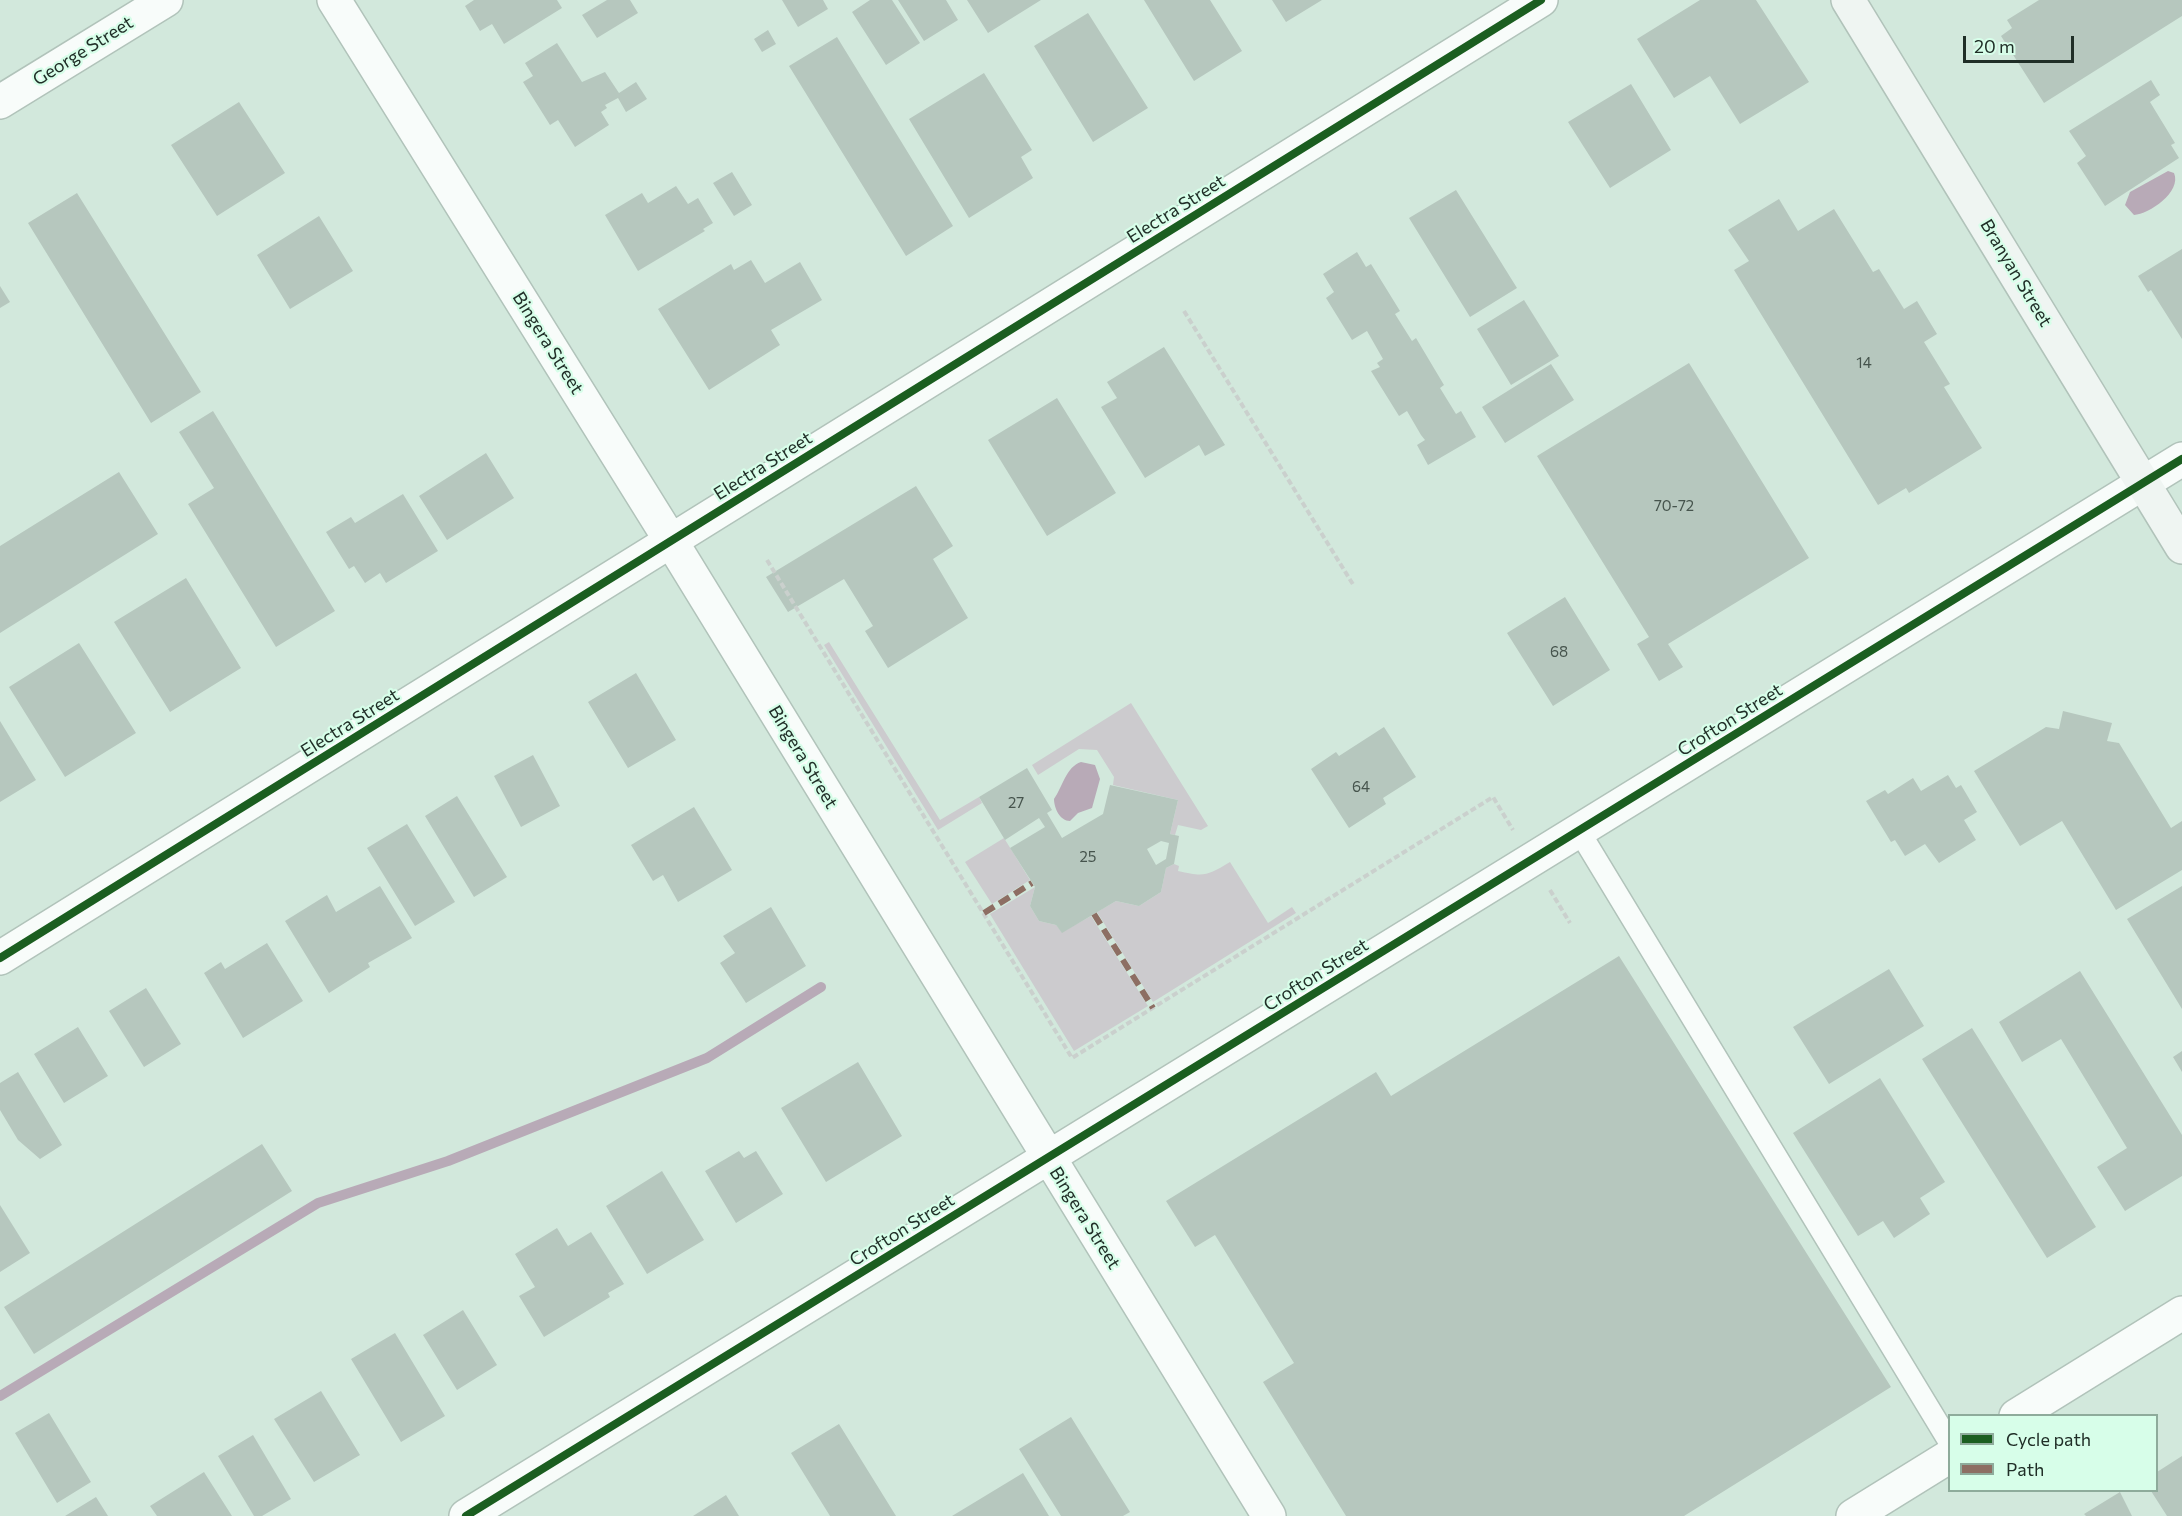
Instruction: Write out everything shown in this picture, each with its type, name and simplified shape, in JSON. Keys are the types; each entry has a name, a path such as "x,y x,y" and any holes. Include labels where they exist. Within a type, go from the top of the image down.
{"street":[{"name":"George Street","path":"0,102 166,0"},
{"name":"Bingera Street","path":"334,0 671,541 1269,1516"},
{"name":"Electra Street","path":"0,958 1541,0"},
{"name":"Branyan Street","path":"1848,0 2182,547"},
{"name":"Crofton Street","path":"466,1516 2182,459"},
{"path":"2019,1414 2182,1313"},
{"path":"1853,1516 1948,1457"}],"lane":[{"path":"1579,831 1948,1440"}],"path":[{"path":"1184,311 1354,586"},
{"path":"767,560 1072,1058 1493,797 1514,831"},
{"path":"1549,888 1570,923"}],"shaded area":[{"path":"2168,171 2174,173 2175,180 2169,194 2148,211 2134,215 2125,205 2130,192"},
{"path":"829,642 940,820 979,797 982,803 938,830 824,645"},
{"path":"1131,703 1208,826 1201,830 1178,825 1175,835 1170,834 1178,800 1113,785 1114,777 1097,750 1079,749 1038,775 1032,765"},
{"path":"1081,762 1095,765 1100,779 1092,808 1078,813 1070,821 1063,819 1058,813 1054,799 1068,772"},
{"path":"1004,838 1030,880 992,904 965,862"},
{"path":"1230,862 1268,923 1292,907 1296,913 1153,1002 1097,912 1116,901 1139,906 1161,892 1166,868 1174,864 1179,866 1178,871 1205,874"},
{"path":"1035,887 1030,906 1039,921 1056,925 1062,932 1091,916 1148,1006 1074,1051 990,914"}],"building":[{"path":"474,0 557,0 562,8 504,44 492,24 480,31 465,6"},
{"path":"607,0 630,0 638,13 597,38 582,15"},
{"path":"782,0 823,0 828,9 798,27"},
{"path":"870,0 892,0 920,43 886,65 852,12"},
{"path":"898,0 946,0 958,20 924,41"},
{"path":"967,0 1041,0 988,33"},
{"path":"1144,0 1210,0 1242,51 1194,81"},
{"path":"1272,0 1322,0 1286,22"},
{"path":"1700,0 1756,0 1809,82 1740,124 1710,76 1674,98 1637,39"},
{"path":"2039,0 2182,0 2182,16 2044,103 2001,36 2012,28 2007,20"},
{"path":"1088,13 1148,108 1093,142 1034,46"},
{"path":"768,30 776,44 762,52 754,39"},
{"path":"837,37 953,226 906,256 789,66"},
{"path":"557,43 582,82 605,72 619,93 636,82 647,99 626,112 618,98 605,105 607,108 601,112 609,125 575,147 558,120 550,125 523,82 533,76 525,63"},
{"path":"984,73 1032,150 1021,157 1033,178 969,218 909,119"},
{"path":"2151,80 2160,95 2150,102 2175,143 2171,145 2179,158 2105,206 2077,163 2086,156 2069,131"},
{"path":"1631,84 1671,150 1610,188 1568,122"},
{"path":"239,102 285,173 217,216 171,145"},
{"path":"732,172 752,205 734,216 713,183"},
{"path":"676,186 688,204 698,198 713,223 703,229 705,231 638,271 605,215 642,193 648,203"},
{"path":"1456,190 1517,288 1470,317 1409,218"},
{"path":"77,193 201,392 151,423 28,223"},
{"path":"1779,199 1798,231 1834,209 1873,272 1879,269 1904,309 1917,301 1937,334 1924,342 1950,384 1944,387 1982,448 1909,493 1906,488 1878,505 1734,270 1749,261 1728,230"},
{"path":"319,216 353,271 290,309 257,255"},
{"path":"2182,249 2182,339 2151,290 2148,292 2138,276"},
{"path":"1357,252 1366,267 1371,264 1400,311 1395,314 1412,341 1416,338 1444,385 1440,388 1456,414 1461,411 1476,437 1428,465 1417,445 1425,440 1407,411 1399,416 1371,371 1380,367 1377,363 1383,359 1367,331 1352,340 1326,298 1334,292 1323,274"},
{"path":"751,260 765,283 800,262 822,300 771,330 780,345 709,390 658,309 731,264 734,270"},
{"path":"0,286 10,302 0,308"},
{"path":"1524,300 1559,356 1511,385 1477,329"},
{"path":"1164,347 1225,445 1205,456 1199,445 1145,478 1101,407 1117,398 1107,382"},
{"path":"1689,363 1809,558 1668,644 1683,667 1659,681 1637,644 1649,637 1537,456"},
{"path":"1551,364 1574,400 1505,443 1482,407"},
{"path":"1057,398 1116,493 1047,536 988,440"},
{"path":"213,411 335,611 276,647 188,504 214,488 179,432"},
{"path":"486,453 514,498 447,540 419,496"},
{"path":"119,472 158,534 0,633 0,546"},
{"path":"916,486 953,546 933,559 968,618 888,668 865,631 873,626 844,579 788,612 766,577"},
{"path":"403,494 438,551 386,583 380,573 365,583 354,566 349,569 326,532 351,517 355,523"},
{"path":"186,578 241,668 170,712 114,622"},
{"path":"1565,597 1610,670 1553,706 1507,633"},
{"path":"79,643 136,733 65,777 9,687"},
{"path":"636,673 676,740 628,768 588,702"},
{"path":"2063,711 2112,723 2107,741 2119,743 2171,828 2182,821 2182,870 2116,910 2062,821 2020,846 1974,771 2046,727 2059,729"},
{"path":"0,721 36,780 0,802"},
{"path":"1384,727 1416,777 1383,798 1386,804 1349,828 1311,769 1336,752 1339,756"},
{"path":"533,755 560,806 521,827 494,776"},
{"path":"1027,768 1052,810 1047,813 1062,838 1103,814 1110,785 1178,800 1170,834 1179,836 1174,864 1166,868 1161,892 1139,906 1116,901 1062,933 1056,925 1039,921 1030,906 1035,887 1010,848 1045,827 1039,818 1005,840 979,797","holes":["1161,841 1169,843 1166,859 1156,865 1147,849"]},
{"path":"1948,775 1956,788 1961,785 1977,812 1964,820 1976,840 1939,863 1925,844 1905,856 1895,840 1891,842 1866,801 1885,790 1888,794 1913,778 1921,791"},
{"path":"457,796 507,877 474,897 425,816"},
{"path":"694,807 732,870 678,902 663,875 653,881 631,845"},
{"path":"407,824 455,902 415,926 367,848"},
{"path":"380,886 412,938 368,963 370,967 329,993 285,921 327,895 336,912"},
{"path":"2182,886 2182,1009 2127,919"},
{"path":"771,907 806,966 746,1003 720,963 735,953 723,936"},
{"path":"267,943 303,1001 243,1038 204,973 221,962 225,969"},
{"path":"1619,956 1891,1387 1684,1516 1346,1516 1263,1382 1294,1363 1215,1235 1195,1247 1166,1201 1376,1072 1391,1096"},
{"path":"1889,969 1924,1026 1829,1084 1793,1027"},
{"path":"2080,971 2182,1135 2182,1176 2125,1211 2097,1167 2127,1148 2061,1039 2022,1062 1999,1022"},
{"path":"146,988 181,1044 144,1067 109,1011"},
{"path":"78,1027 108,1076 64,1103 34,1054"},
{"path":"1972,1028 2096,1227 2047,1258 1922,1059"},
{"path":"2182,1051 2182,1072 2173,1057"},
{"path":"858,1062 902,1136 826,1182 781,1108"},
{"path":"18,1072 62,1145 40,1159 18,1140 0,1110 0,1083"},
{"path":"1880,1078 1945,1182 1920,1198 1930,1214 1894,1238 1883,1221 1858,1236 1793,1133"},
{"path":"262,1144 292,1191 34,1354 4,1307"},
{"path":"739,1151 744,1158 756,1151 783,1194 736,1223 705,1171"},
{"path":"662,1171 704,1240 647,1274 606,1206"},
{"path":"0,1205 30,1253 0,1272"},
{"path":"557,1228 568,1246 591,1232 624,1284 608,1293 610,1297 544,1337 519,1296 535,1287 515,1254"},
{"path":"463,1310 497,1365 457,1390 423,1335"},
{"path":"395,1333 445,1416 401,1442 351,1359"},
{"path":"321,1391 360,1455 314,1482 274,1419"},
{"path":"49,1413 91,1482 57,1503 15,1433"},
{"path":"1071,1417 1130,1512 1123,1516 1061,1516 1019,1449"},
{"path":"839,1424 896,1516 830,1516 791,1453"},
{"path":"253,1435 291,1499 262,1516 254,1516 218,1456"},
{"path":"2182,1456 2182,1516 2167,1516 2152,1492 2158,1492 2158,1471"},
{"path":"204,1472 232,1516 157,1516 150,1506"},
{"path":"1023,1473 1049,1516 952,1516"},
{"path":"2120,1492 2132,1516 2086,1516 2084,1514"},
{"path":"726,1495 739,1516 693,1516"},
{"path":"96,1497 108,1516 65,1516"}],"waterway":[{"path":"0,1396 318,1203 448,1161 707,1058 821,987"}],"marked path":[{"path":"984,913 1032,883"},
{"path":"1094,914 1153,1008"}],"cycle path":[{"path":"0,958 1541,0"},
{"path":"466,1516 2182,459"}]}
